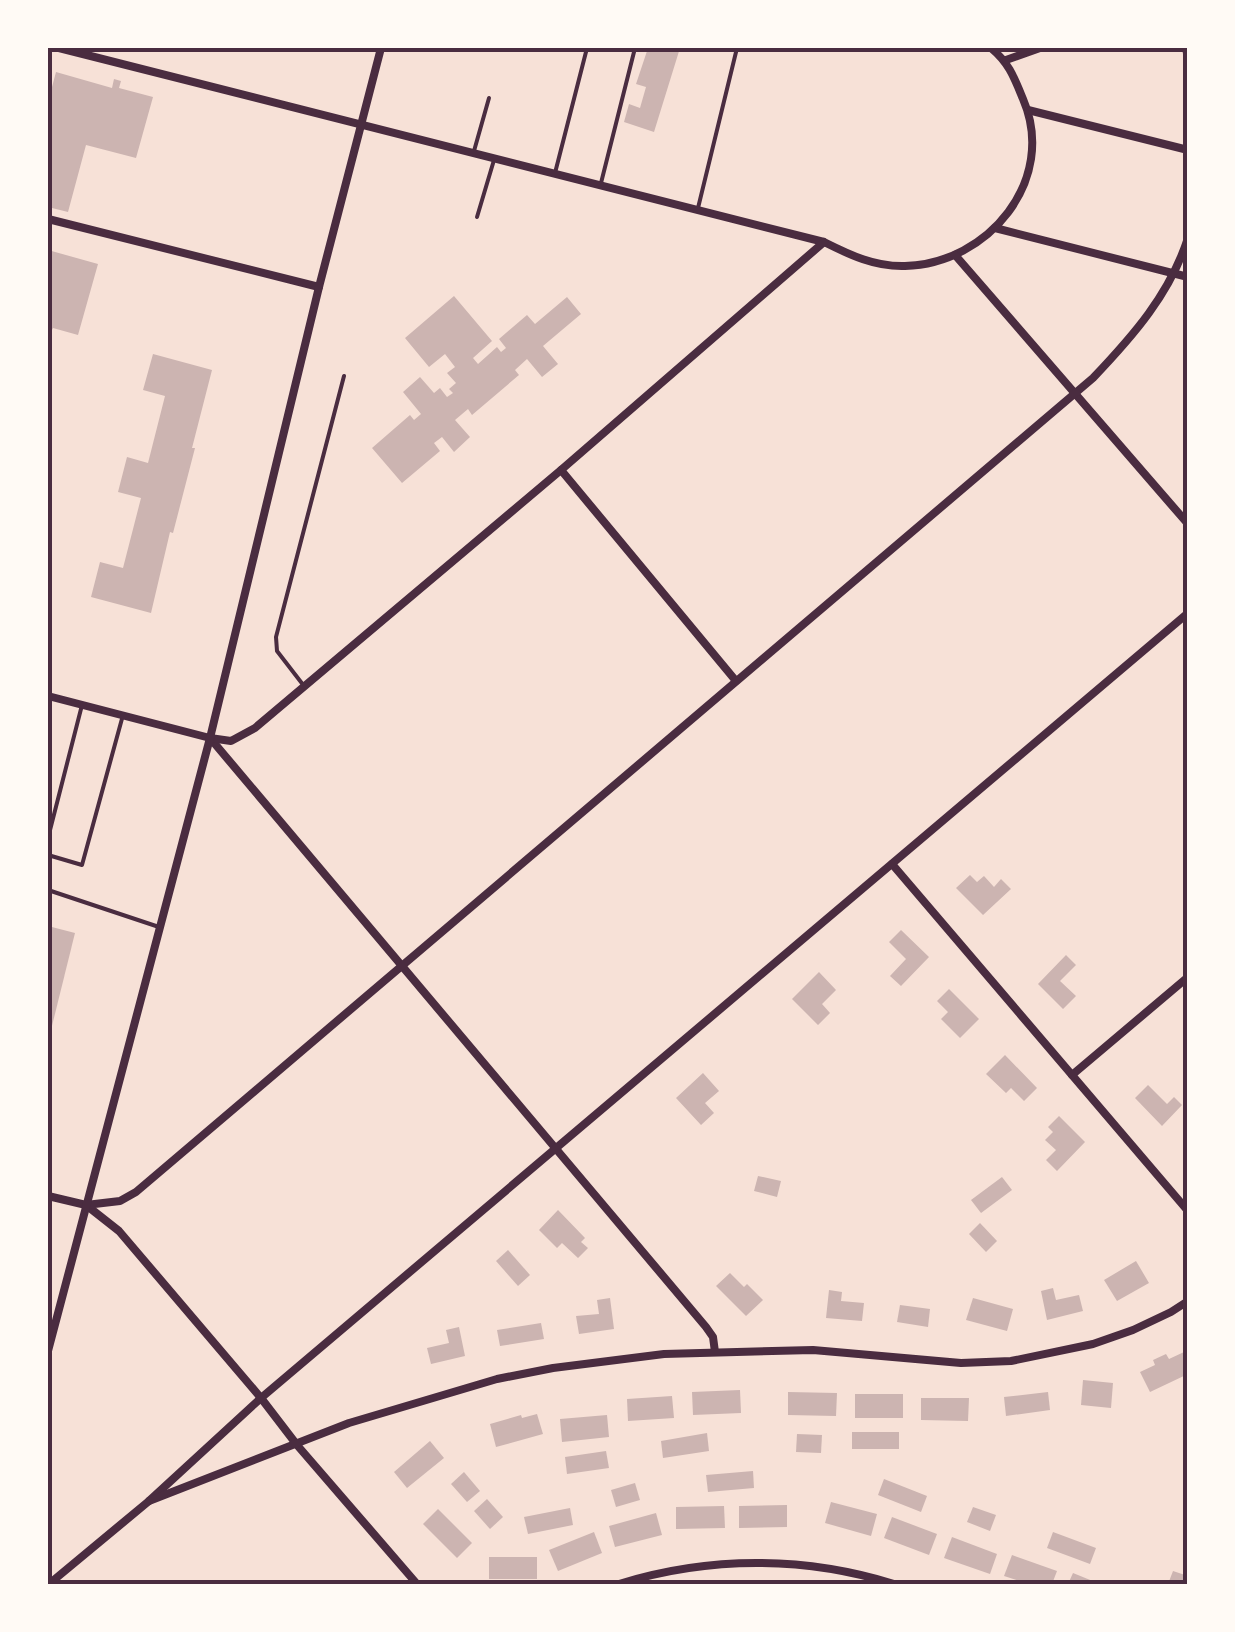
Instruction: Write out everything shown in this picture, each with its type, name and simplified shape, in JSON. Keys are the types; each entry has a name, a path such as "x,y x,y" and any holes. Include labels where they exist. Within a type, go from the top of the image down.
{"street":[{"path":"60,48 824,242 858,259 900,266 920,265 955,254 991,230 1013,208 1027,177 1033,140 1028,110 1006,60 991,48"},
{"path":"48,1350 210,738 381,48"},
{"path":"1006,60 1040,48"},
{"path":"1186,48 1188,59"},
{"path":"1028,110 1188,150"},
{"path":"48,219 320,288"},
{"path":"991,230 1188,277"},
{"path":"48,1196 86,1205 120,1202 136,1192 1074,394 1124,345 1155,306 1188,238"},
{"path":"48,696 210,738 231,741 255,728 824,242"},
{"path":"955,254 1188,524"},
{"path":"560,470 736,681"},
{"path":"48,1584 1188,614"},
{"path":"210,738 706,1327 715,1352"},
{"path":"892,864 1188,1211"},
{"path":"1072,1075 1188,977"},
{"path":"86,1205 119,1231 417,1584"},
{"path":"149,1502 350,1423 498,1380 618,1358 715,1352 814,1350 945,1362 1010,1361 1093,1344 1133,1330 1188,1301"},
{"path":"619,1584 702,1566 773,1562 826,1568 894,1584"}],"lane":[{"path":"555,173 587,48"},
{"path":"600,186 635,48"},
{"path":"697,210 738,48"},
{"path":"473,152 489,98"},
{"path":"477,218 495,158"},
{"path":"304,686 277,651 276,636 344,376"},
{"path":"48,838 82,705"},
{"path":"48,855 82,864 123,716"},
{"path":"48,890 159,927"}],"building":[{"path":"648,48 680,48 654,132 624,122 629,104 640,108 646,87 636,84"},
{"path":"56,72 112,88 114,79 121,81 119,88 153,97 136,158 86,145 68,212 48,207 48,102"},
{"path":"48,250 98,264 78,335 53,328 48,337"},
{"path":"454,296 492,341 473,358 478,364 497,347 501,352 506,348 499,339 527,315 535,324 567,297 581,314 543,346 558,364 542,377 527,359 515,370 519,375 472,415 468,409 455,420 470,437 454,452 442,437 434,443 440,451 402,483 372,448 410,415 414,420 421,414 403,392 420,377 434,393 440,388 447,397 453,393 449,389 456,383 447,373 455,367 445,354 429,367 405,338"},
{"path":"153,354 212,370 151,613 91,597 100,562 123,568 141,498 118,492 127,457 148,463 165,396 143,390"},
{"path":"970,875 977,882 984,876 994,887 1001,879 1011,889 983,915 956,888"},
{"path":"48,926 75,933 49,1038 48,1038"},
{"path":"901,930 929,957 901,986 890,976 906,959 889,942"},
{"path":"1066,955 1076,965 1060,981 1076,996 1063,1009 1038,984"},
{"path":"819,972 836,990 822,1004 830,1013 818,1025 792,999"},
{"path":"949,989 979,1019 960,1038 941,1019 948,1012 937,1001"},
{"path":"1005,1055 1037,1088 1024,1101 1011,1088 1006,1093 986,1074"},
{"path":"703,1073 719,1091 705,1103 714,1113 701,1125 676,1098"},
{"path":"1148,1085 1167,1104 1174,1097 1182,1105 1162,1126 1135,1098"},
{"path":"1059,1116 1085,1142 1057,1171 1046,1160 1056,1150 1045,1140 1053,1132 1048,1127"},
{"path":"758,1176 781,1181 777,1197 754,1191"},
{"path":"1002,1177 1012,1190 981,1213 971,1200"},
{"path":"558,1210 585,1238 581,1242 588,1248 578,1258 562,1243 557,1248 539,1230"},
{"path":"980,1223 997,1241 986,1252 969,1234"},
{"path":"508,1250 530,1275 518,1286 496,1261"},
{"path":"1136,1261 1149,1283 1117,1301 1104,1280"},
{"path":"730,1273 763,1300 746,1316 716,1286"},
{"path":"1053,1288 1056,1300 1079,1295 1083,1311 1047,1320 1041,1291"},
{"path":"829,1290 842,1292 841,1301 864,1303 862,1321 826,1318"},
{"path":"610,1298 614,1329 579,1334 576,1316 599,1314 597,1300"},
{"path":"973,1298 1013,1309 1007,1331 966,1320"},
{"path":"900,1305 930,1309 928,1327 897,1322"},
{"path":"541,1323 544,1339 500,1346 497,1330"},
{"path":"459,1327 465,1356 431,1364 427,1348 449,1343 446,1330"},
{"path":"1184,1352 1188,1374 1150,1392 1140,1372 1166,1354 1169,1359"},
{"path":"1083,1380 1113,1383 1111,1408 1081,1405"},
{"path":"740,1390 741,1413 693,1415 692,1392"},
{"path":"788,1392 837,1393 836,1416 788,1415"},
{"path":"1048,1392 1050,1410 1006,1416 1004,1397"},
{"path":"855,1394 903,1394 903,1418 855,1418"},
{"path":"672,1396 674,1418 628,1421 627,1399"},
{"path":"921,1398 969,1398 968,1421 921,1420"},
{"path":"537,1414 543,1434 496,1447 490,1424"},
{"path":"607,1415 609,1437 562,1442 560,1419"},
{"path":"852,1432 899,1432 899,1449 852,1449"},
{"path":"707,1433 709,1451 663,1458 661,1441"},
{"path":"797,1434 822,1435 821,1453 796,1452"},
{"path":"430,1441 444,1458 407,1488 394,1472"},
{"path":"606,1451 609,1468 567,1474 565,1457"},
{"path":"753,1471 754,1488 708,1492 706,1475"},
{"path":"464,1472 480,1491 467,1502 451,1484"},
{"path":"884,1479 927,1496 921,1512 878,1495"},
{"path":"635,1483 640,1500 616,1507 611,1490"},
{"path":"487,1499 503,1517 490,1529 474,1511"},
{"path":"831,1502 877,1514 871,1536 825,1523"},
{"path":"787,1505 787,1527 739,1528 739,1506"},
{"path":"724,1506 725,1528 676,1529 676,1507"},
{"path":"973,1507 996,1515 990,1531 967,1522"},
{"path":"570,1508 573,1525 528,1534 524,1517"},
{"path":"438,1509 472,1543 457,1558 423,1524"},
{"path":"656,1513 662,1535 615,1547 609,1526"},
{"path":"892,1517 937,1534 929,1555 884,1538"},
{"path":"594,1532 602,1553 558,1571 549,1550"},
{"path":"1053,1532 1096,1548 1090,1564 1047,1548"},
{"path":"952,1537 997,1554 990,1574 944,1558"},
{"path":"1012,1555 1057,1571 1052,1584 1029,1584 1004,1576"},
{"path":"489,1557 537,1557 537,1579 489,1579"},
{"path":"1173,1571 1188,1576 1188,1584 1168,1584"},
{"path":"1073,1573 1100,1584 1068,1584"}]}
